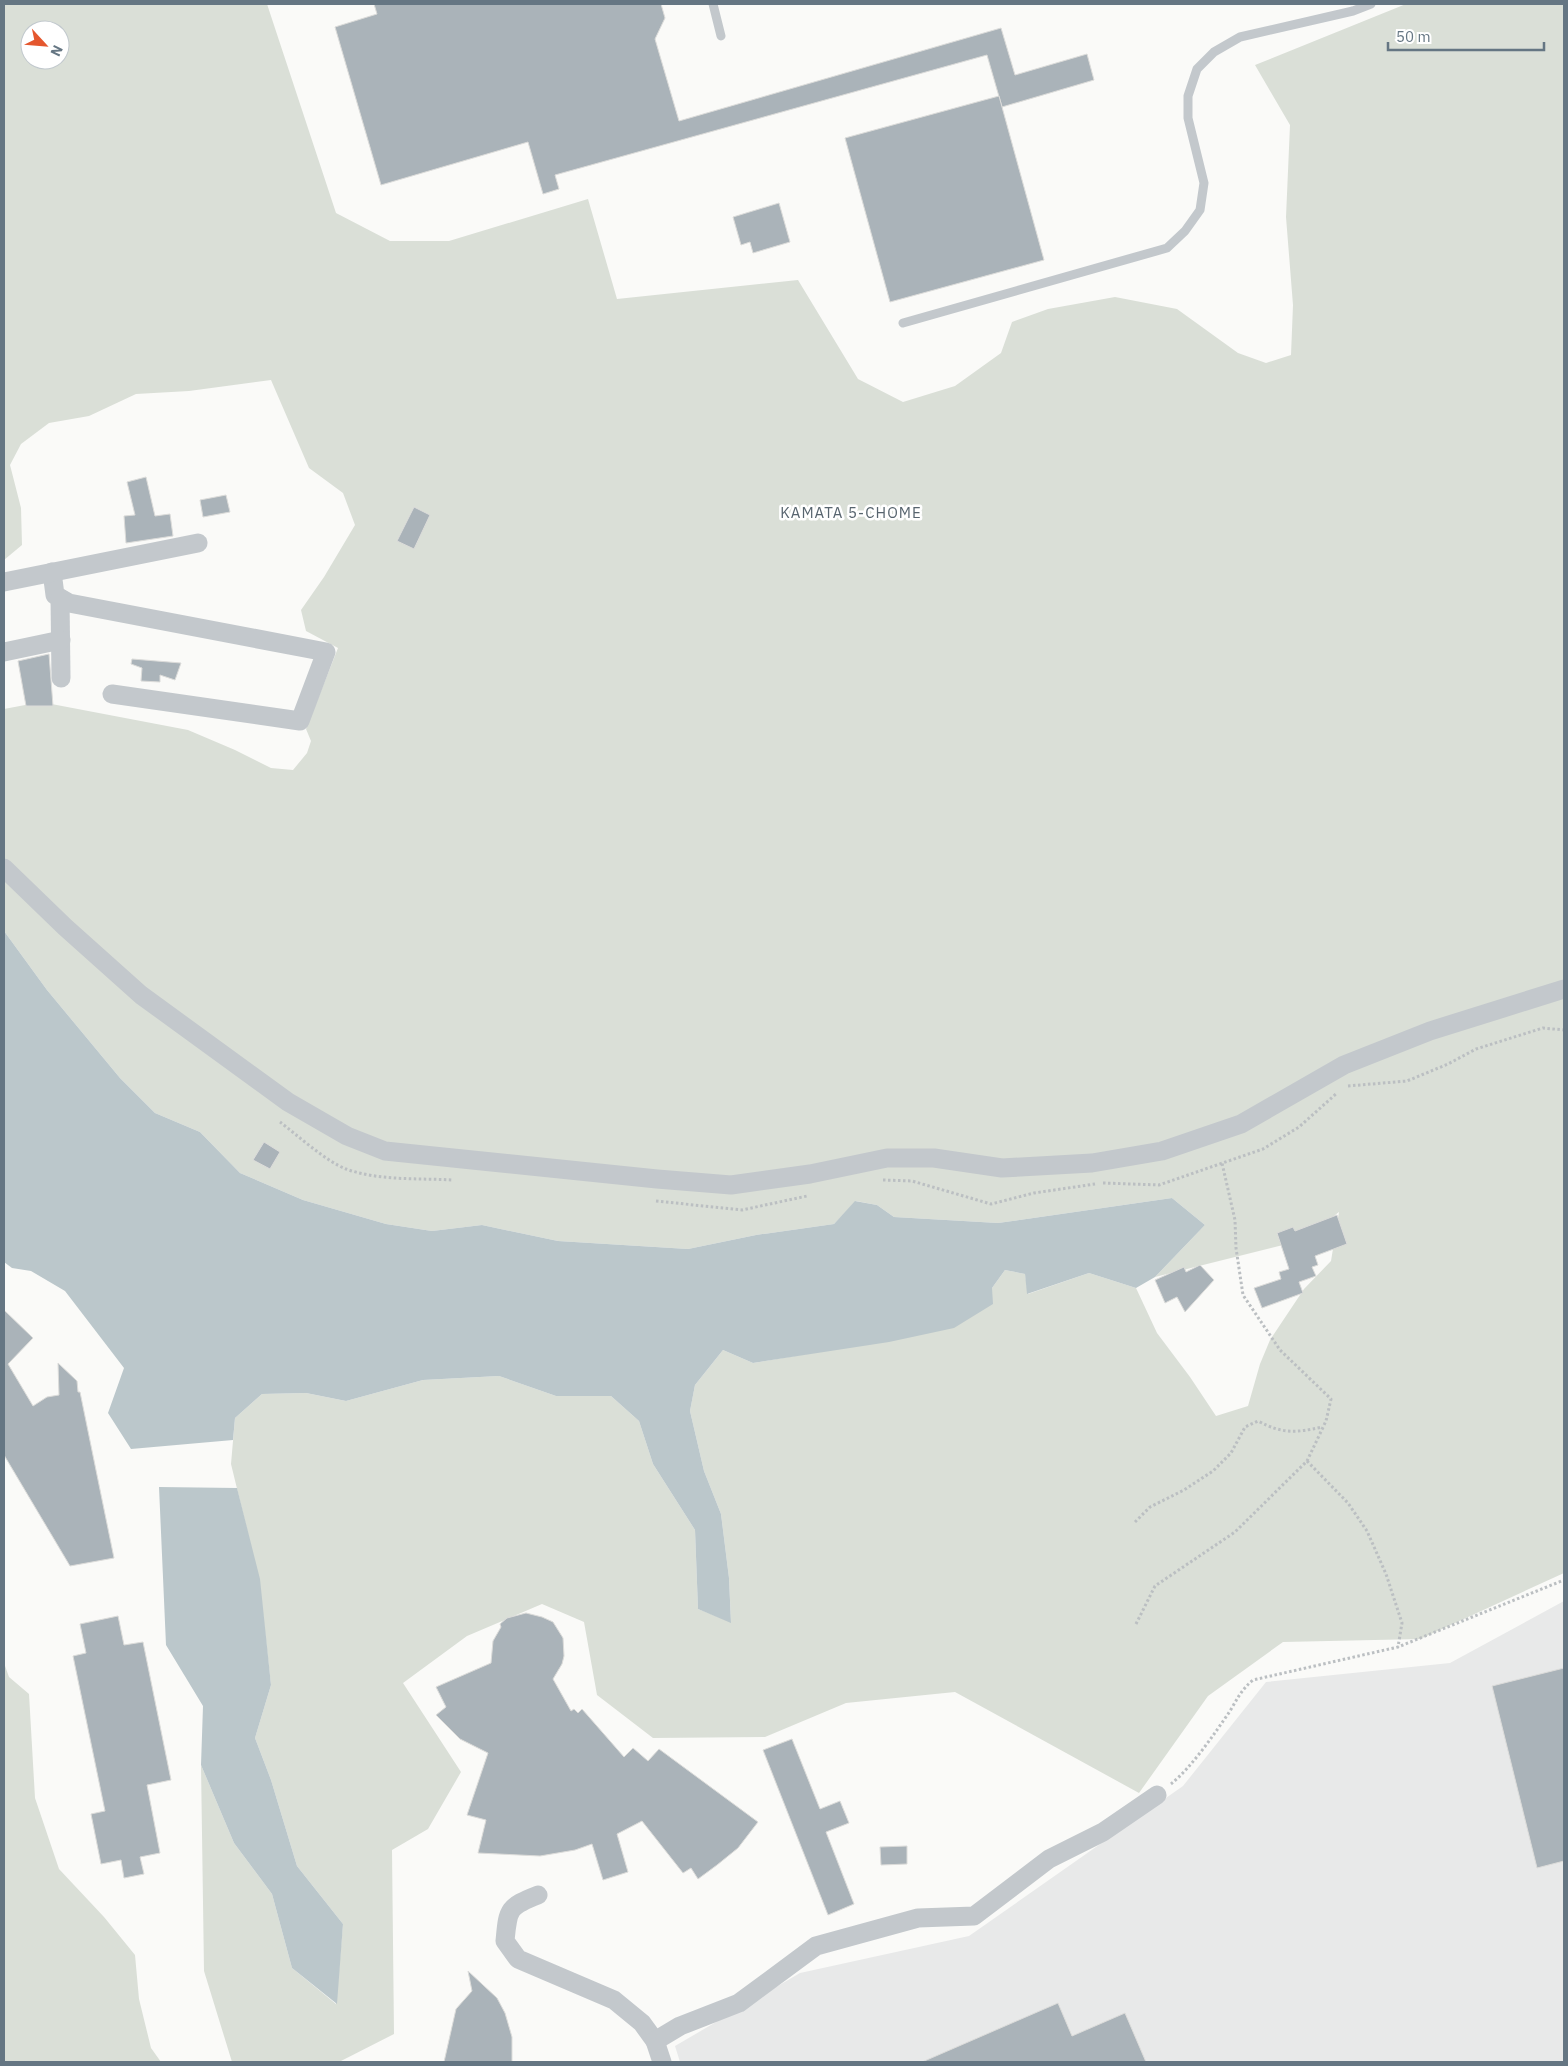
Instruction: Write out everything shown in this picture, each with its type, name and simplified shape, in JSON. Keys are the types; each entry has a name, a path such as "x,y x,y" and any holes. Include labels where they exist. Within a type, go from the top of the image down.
{"street":[{"path":"4,582 198,543"},
{"path":"52,572 55,595 69,603 326,652 300,722 112,694"},
{"path":"60,598 61,678"},
{"path":"4,652 60,640"},
{"path":"4,868 65,927 141,995 288,1102 347,1136 385,1151 657,1180 731,1184 810,1174 888,1158 934,1158 1002,1168 1092,1164 1162,1151 1240,1124 1344,1065 1430,1030 1564,989"},
{"path":"655,2041 680,2026 738,2003 816,1946 918,1918 974,1916 1049,1859 1104,1832 1157,1795"},
{"path":"538,1896 518,1903 508,1916 505,1942 518,1959 614,2000 642,2023 655,2041 662,2062"}],"lane":[{"path":"713,4 721,36"},
{"path":"903,323 1167,248 1185,231 1200,210 1204,183 1188,118 1188,96 1197,69 1214,52 1240,37 1353,11 1371,4"}],"path":[{"path":"877,1180 912,1181 991,1204 1034,1193 1105,1183 1159,1185 1263,1148 1299,1127 1344,1087 1407,1081 1448,1064 1476,1049 1543,1028 1564,1030"},
{"path":"279,1122 345,1169 378,1177 456,1180"},
{"path":"1136,1624 1155,1586 1235,1532 1307,1462 1322,1427 1331,1399 1280,1350 1243,1294 1236,1248 1235,1220 1222,1163"},
{"path":"653,1200 742,1210 798,1199 816,1193"},
{"path":"1135,1522 1150,1507 1184,1490 1213,1471 1231,1453 1245,1427 1258,1421 1278,1430 1298,1432 1322,1427"},
{"path":"1307,1462 1348,1503 1367,1531 1386,1574 1402,1624 1398,1647"},
{"path":"1157,1795 1182,1775 1230,1711 1244,1687 1253,1680 1398,1647 1564,1580"}],"shaded area":[{"path":"4,4 267,4 336,213 390,241 449,241 588,199 617,299 798,280 858,379 903,402 955,386 1001,353 1012,322 1048,309 1115,297 1177,309 1238,353 1266,363 1291,355 1293,305 1286,217 1290,125 1255,65 1406,4 1564,4 1564,1573 1420,1639 1283,1642 1208,1696 1139,1793 955,1692 846,1703 765,1737 653,1738 597,1695 584,1622 542,1604 467,1636 403,1683 461,1772 428,1829 392,1850 394,2034 339,2062 232,2062 204,1971 201,1765 234,1843 272,1894 292,1968 336,2004 343,1924 297,1866 271,1780 255,1738 271,1685 259,1579 231,1464 235,1418 262,1394 306,1393 346,1401 423,1380 499,1376 556,1396 611,1396 639,1421 653,1464 695,1530 698,1609 731,1622 729,1578 721,1514 704,1471 690,1411 695,1385 723,1350 753,1363 836,1349 992,1288 1005,1270 1025,1274 1028,1294 1089,1273 1136,1288 1157,1333 1216,1416 1248,1406 1260,1364 1270,1340 1304,1289 1331,1261 1339,1212 1303,1240 1155,1277 1205,1225 1172,1198 998,1223 894,1217 877,1205 856,1201 834,1224 756,1235 688,1249 558,1241 482,1225 432,1231 386,1224 303,1200 240,1173 200,1132 155,1113 120,1078 47,990 4,931 4,709 41,702 188,730 271,768 293,770 307,753 311,741 306,729 338,648 306,631 301,610 324,577 355,525 343,493 309,468 271,380 189,391 136,394 89,416 49,423 21,444 10,465 21,508 22,545 4,560"},
{"path":"4,931 47,990 120,1078 155,1113 200,1132 240,1173 303,1200 386,1224 432,1231 482,1225 558,1241 688,1249 756,1235 834,1224 855,1201 877,1205 894,1217 998,1223 1172,1198 1205,1225 1155,1277 1136,1288 1089,1273 1027,1294 1025,1274 1005,1270 992,1288 993,1304 954,1328 889,1342 753,1363 723,1350 695,1385 690,1411 704,1471 721,1514 729,1578 731,1623 698,1609 695,1530 653,1464 639,1421 611,1396 556,1396 499,1376 423,1380 346,1401 306,1393 262,1394 235,1418 233,1440 131,1449 108,1413 124,1368 65,1291 31,1271 12,1268 4,1262"},
{"path":"159,1487 237,1488 260,1579 271,1685 255,1738 271,1780 297,1866 343,1924 337,2004 292,1968 272,1894 234,1843 201,1765 203,1706 166,1645"},
{"path":"1564,1601 1564,2062 680,2062 675,2046 800,1973 969,1936 1183,1786 1266,1682 1450,1663"},
{"path":"4,1663 9,1677 29,1694 35,1798 59,1869 104,1917 135,1955 139,1999 151,2048 161,2062 4,2062"}],"building":[{"path":"374,4 661,4 665,18 655,39 679,121 1001,28 1015,75 1087,54 1094,80 1002,107 987,55 555,175 559,189 543,194 528,142 381,185 335,27 377,14"},
{"path":"999,96 1044,260 890,302 845,138"},
{"path":"779,203 790,242 753,253 750,242 741,245 733,217"},
{"path":"146,477 155,516 170,514 173,536 126,543 124,516 135,515 127,482"},
{"path":"226,495 230,512 203,517 200,500"},
{"path":"414,507 430,515 414,549 397,541"},
{"path":"49,654 53,706 26,706 18,661"},
{"path":"132,659 181,663 175,680 160,675 160,682 141,681 142,668 131,664"},
{"path":"264,1142 280,1152 270,1169 253,1160"},
{"path":"1337,1215 1347,1244 1315,1256 1318,1265 1312,1267 1316,1276 1299,1282 1303,1293 1262,1308 1254,1288 1281,1279 1279,1272 1289,1269 1277,1233 1293,1227 1295,1231"},
{"path":"1200,1265 1214,1280 1185,1312 1177,1297 1165,1303 1155,1280 1184,1267 1186,1272"},
{"path":"4,1310 33,1338 8,1364 33,1406 47,1397 59,1395 58,1363 77,1381 114,1558 70,1566 4,1455"},
{"path":"526,1613 553,1622 563,1638 564,1656 562,1664 553,1679 571,1711 574,1709 578,1713 582,1709 624,1757 633,1748 648,1761 659,1749 758,1822 738,1848 698,1879 691,1868 683,1873 642,1821 617,1834 628,1872 603,1880 592,1844 575,1850 540,1856 478,1853 486,1820 467,1815 488,1753 460,1739 436,1715 446,1707 436,1687 491,1663 493,1641 501,1627 500,1624 507,1618"},
{"path":"118,1616 124,1645 143,1642 171,1780 147,1785 160,1853 140,1857 144,1874 124,1878 121,1860 101,1864 91,1814 105,1811 73,1656 86,1653 80,1624"},
{"path":"1564,1668 1564,1861 1537,1868 1492,1686"},
{"path":"792,1739 820,1809 840,1801 849,1823 826,1832 854,1904 828,1915 763,1750"},
{"path":"907,1846 907,1864 881,1865 880,1847"},
{"path":"468,1971 497,1998 505,2013 512,2037 512,2062 444,2062 456,2009 472,1991"},
{"path":"1058,2003 1072,2036 1125,2013 1146,2062 922,2062"}],"district":[{"name":"KAMATA 5-CHOME","path":"851,512"}]}
